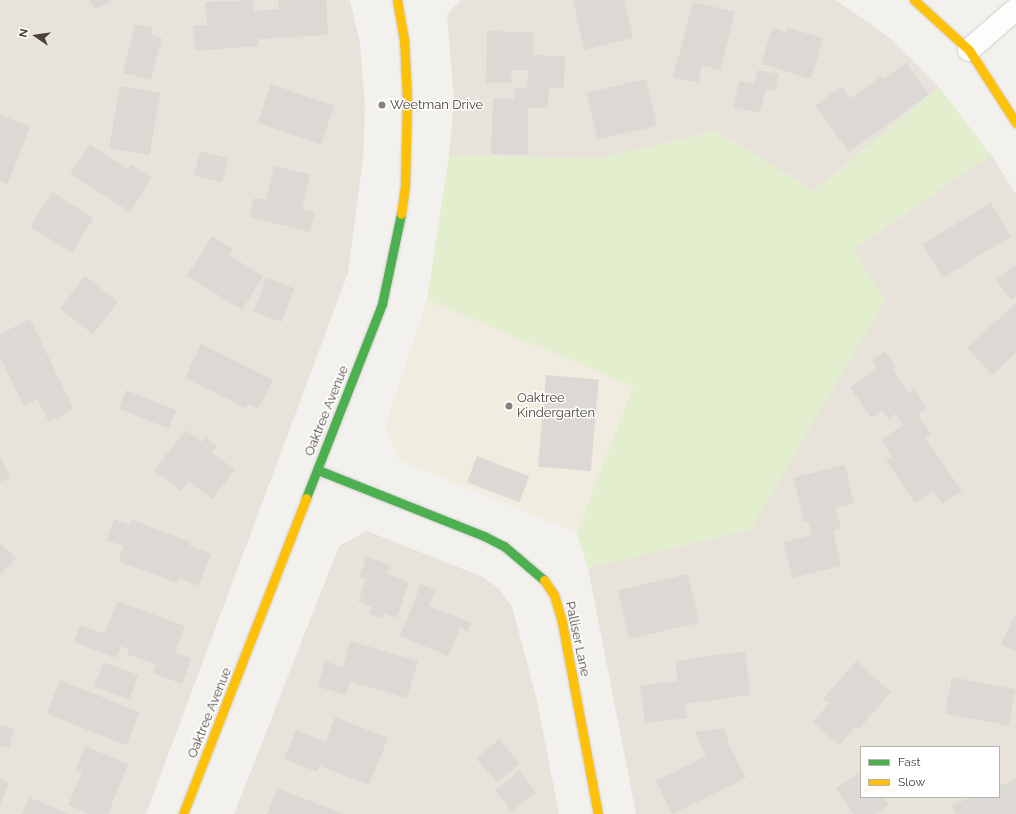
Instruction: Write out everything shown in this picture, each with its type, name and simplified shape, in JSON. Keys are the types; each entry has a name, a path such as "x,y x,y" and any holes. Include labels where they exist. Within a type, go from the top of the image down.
{"street":[{"name":"Oaktree Avenue","path":"183,814 382,304 394,254 405,186 407,98 404,39 397,0"},
{"path":"914,0 969,50 1016,123"},
{"path":"969,50 1016,9"},
{"name":"Palliser Lane","path":"318,470 484,536 541,575 554,595 562,622 598,814"}],"shaded area":[{"path":"0,0 350,0 360,43 365,108 363,159 348,273 146,814 0,814"},
{"path":"461,0 836,0 890,38 939,87 814,191 716,131 596,159 449,155 454,102 447,14"},
{"path":"991,155 1016,194 1016,814 636,814 588,568 751,529 853,249"},
{"name":"Oaktree Kindergarten","path":"427,300 633,385 577,533 400,461 385,426"},
{"path":"367,531 483,577 499,589 512,607 536,696 559,814 234,814 339,546"}],"green space":[{"path":"939,87 991,155 853,249 885,300 751,529 588,568 577,533 633,386 427,300 449,155 596,159 716,131 814,191"}],"building":[{"path":"89,0 113,0 95,10"},
{"path":"253,0 254,11 279,9 278,0 326,0 328,35 258,39 258,46 195,51 193,26 207,25 205,2"},
{"path":"573,0 624,0 633,38 584,50"},
{"path":"693,2 735,12 720,70 702,65 698,83 673,77"},
{"path":"135,24 153,28 151,35 162,38 151,80 123,73"},
{"path":"772,28 786,32 788,28 823,38 811,79 761,64"},
{"path":"487,31 534,32 533,55 565,56 564,88 549,88 548,108 528,108 528,155 491,154 493,98 514,99 515,87 527,88 528,70 512,70 511,83 486,83"},
{"path":"906,63 929,94 849,152 815,106 842,86 850,98 882,76 884,79"},
{"path":"758,70 779,74 775,91 766,89 760,113 733,107 739,81 754,84"},
{"path":"646,79 657,126 597,139 587,93"},
{"path":"271,84 334,106 321,145 258,123"},
{"path":"120,86 160,93 149,155 109,148"},
{"path":"0,115 30,126 8,184 0,181"},
{"path":"90,144 128,169 131,164 152,178 130,212 70,174"},
{"path":"200,151 228,158 222,182 194,175"},
{"path":"274,166 310,174 302,209 315,212 310,232 249,217 254,198 266,200"},
{"path":"52,192 94,218 72,253 30,227"},
{"path":"991,203 1011,236 943,278 922,244"},
{"path":"212,236 233,249 229,255 263,276 242,310 187,276"},
{"path":"1016,264 1016,296 1011,300 996,280"},
{"path":"85,276 118,302 93,334 60,308"},
{"path":"266,278 294,288 282,322 254,312"},
{"path":"1016,303 1016,353 992,375 967,348"},
{"path":"30,319 74,409 49,422 37,399 24,406 0,357 0,334"},
{"path":"201,344 273,380 258,409 248,404 246,408 185,378"},
{"path":"885,351 896,367 893,369 909,393 914,389 927,408 918,415 931,434 925,438 962,491 942,504 933,491 915,503 886,460 892,456 881,440 903,425 895,414 888,419 882,410 871,418 850,387 877,368 872,360"},
{"path":"546,375 599,380 591,471 538,467"},
{"path":"126,390 176,410 169,429 119,409"},
{"path":"186,430 202,442 205,437 217,446 212,452 235,470 212,499 189,481 181,491 154,470"},
{"path":"0,455 10,478 0,482"},
{"path":"477,456 529,476 519,502 467,482"},
{"path":"845,465 854,503 836,508 841,528 833,530 841,566 792,578 783,542 812,535 808,521 804,522 793,478"},
{"path":"114,519 130,525 132,520 191,542 190,546 211,554 199,586 179,578 177,583 118,561 124,546 106,540"},
{"path":"0,543 16,558 0,575"},
{"path":"366,557 391,565 387,574 409,582 397,618 384,613 383,618 370,614 372,607 358,602 366,580 360,577"},
{"path":"688,574 699,623 629,639 618,590"},
{"path":"421,584 435,590 429,606 472,623 468,632 460,628 448,656 400,636"},
{"path":"117,601 185,626 175,653 191,658 182,684 153,673 156,664 127,654 128,649 121,646 116,658 74,642 80,625 105,634"},
{"path":"1016,612 1016,651 1001,644"},
{"path":"350,641 418,661 407,698 350,682 346,695 318,687 325,661 343,667"},
{"path":"745,651 751,695 685,704 687,718 645,723 640,686 677,681 675,661"},
{"path":"856,661 891,692 858,730 855,727 839,745 813,722 829,703 823,699"},
{"path":"103,662 139,675 130,699 94,686"},
{"path":"952,677 1016,689 1009,726 945,713"},
{"path":"60,680 140,712 126,746 47,713"},
{"path":"335,717 388,738 369,785 320,766 317,772 284,759 296,730 326,742"},
{"path":"0,725 14,728 9,748 0,746"},
{"path":"725,728 729,745 746,778 672,814 656,781 706,756 695,732"},
{"path":"499,739 520,763 497,783 476,759"},
{"path":"85,746 128,764 108,814 90,814 68,805 82,772 76,769"},
{"path":"519,771 536,792 512,811 495,791"},
{"path":"860,773 860,798 885,798 889,805 875,814 853,814 836,788"},
{"path":"0,779 9,783 0,805"},
{"path":"1016,779 1016,814 956,814 952,805 970,798 1000,798 1000,786"},
{"path":"277,788 344,814 267,814"},
{"path":"29,797 69,814 22,814"}],"traffic: fast":[{"path":"306,498 382,304 401,214"},
{"path":"318,470 484,536 504,546 544,580"}],"traffic: slow":[{"path":"397,0 404,39 407,98 405,186 401,214"},
{"path":"914,0 969,50 1016,123"},
{"path":"183,814 306,498"},
{"path":"544,580 554,595 562,622 598,814"}],"place":[{"name":"Weetman Drive","path":"382,105"},
{"name":"Oaktree Kindergarten","path":"509,406"}]}
